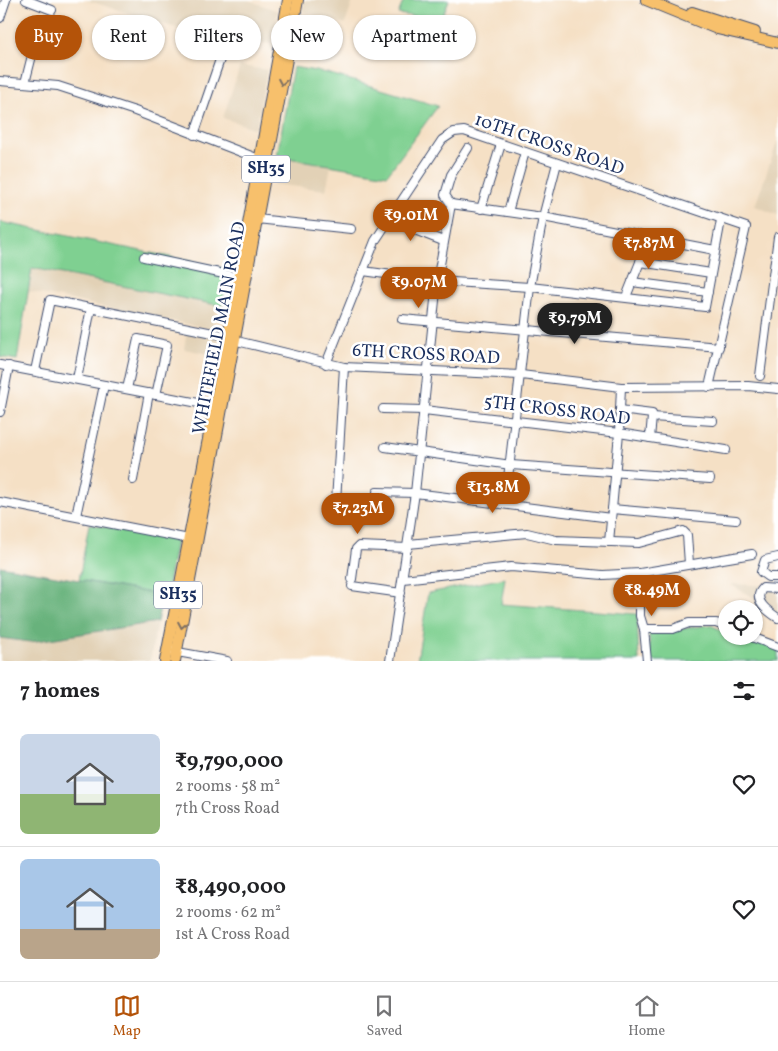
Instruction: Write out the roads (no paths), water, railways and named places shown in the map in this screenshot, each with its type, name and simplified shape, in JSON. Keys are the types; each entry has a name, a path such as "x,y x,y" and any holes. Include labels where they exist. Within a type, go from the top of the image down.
{"main road":[{"path":"646,0 682,12 778,36"},
{"path":"664,0 682,12 718,29 778,43"},
{"name":"WHITEFIELD MAIN ROAD","path":"171,656 231,337 238,277 289,1"},
{"name":"WHITEFIELD MAIN ROAD","path":"171,656 189,539 214,406 257,219 289,1"},
{"path":"260,154 265,144 273,103"}],"street":[{"path":"0,18 6,0"},
{"path":"26,0 52,10"},
{"path":"25,83 31,60"},
{"path":"194,135 220,60"},
{"path":"0,81 58,86 136,112 194,135 260,154"},
{"name":"10TH CROSS ROAD","path":"326,364 375,241 448,135 464,131 746,227 719,347"},
{"path":"481,208 502,144"},
{"path":"390,661 416,493 436,282 451,204 445,195 448,183 468,148"},
{"path":"508,212 525,152"},
{"path":"505,504 530,287 543,217 557,163"},
{"path":"451,204 543,217 715,250"},
{"path":"257,219 351,229"},
{"path":"389,220 443,241"},
{"path":"363,271 436,282 530,287 626,296 706,307 721,220"},
{"path":"626,296 640,262 647,236"},
{"path":"760,376 778,237"},
{"path":"144,257 238,277"},
{"path":"640,262 711,273"},
{"path":"632,282 708,292"},
{"name":"6TH CROSS ROAD","path":"35,372 50,300 231,337 326,364 344,367 428,369 521,375 621,387 748,386 778,389"},
{"path":"77,380 91,308"},
{"path":"402,319 719,347 709,387"},
{"path":"127,389 138,339 167,345 152,394 133,480"},
{"path":"0,365 214,406"},
{"path":"0,412 9,366"},
{"path":"344,367 335,519 360,522"},
{"path":"76,516 104,385"},
{"path":"608,542 619,433 621,387"},
{"name":"5TH CROSS ROAD","path":"383,409 424,410 619,433 726,450"},
{"path":"620,410 652,414 652,417 713,421"},
{"path":"650,438 652,417"},
{"path":"385,447 420,454 511,465 710,479"},
{"path":"377,492 416,493 611,518"},
{"path":"0,502 189,539"},
{"path":"612,509 736,520"},
{"path":"401,593 352,583 356,549 359,546 408,546 527,533 556,540 639,542 682,531 687,535 689,564"},
{"path":"403,579 510,567 603,575 640,572 752,554"},
{"path":"778,557 765,560 761,566 761,572 768,576 778,577"},
{"path":"640,572 640,616 644,629 647,661"},
{"path":"778,589 763,588 759,599 765,610 778,618"},
{"path":"644,629 673,628 689,623 718,624"},
{"path":"763,641 778,647"},
{"path":"171,656 227,661"}]}
